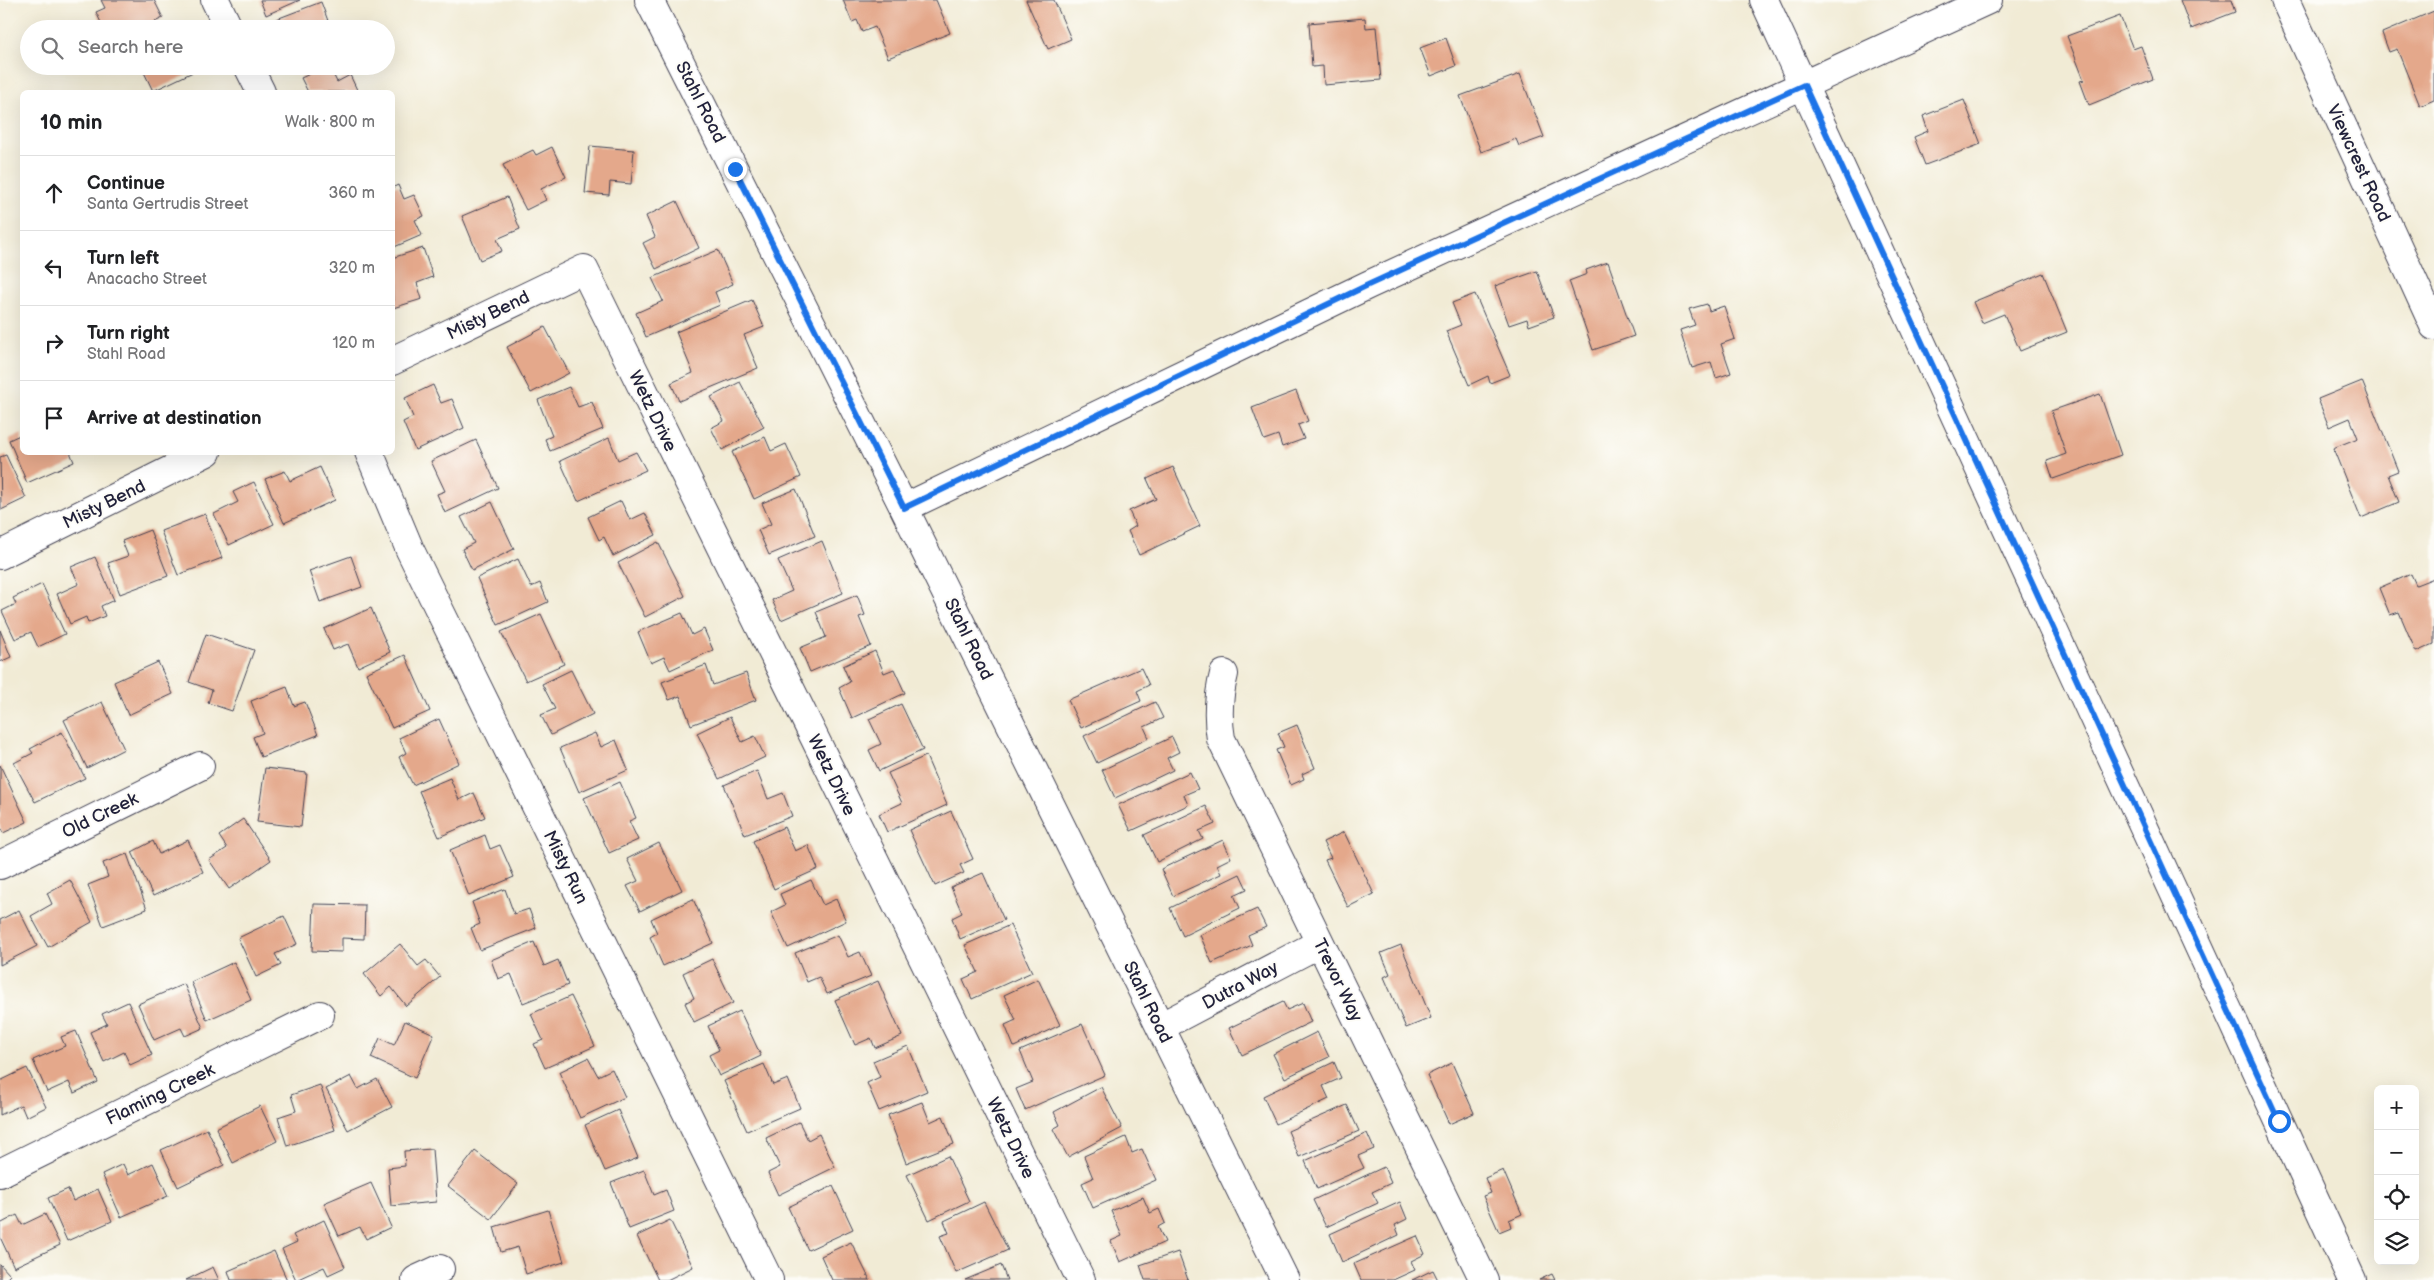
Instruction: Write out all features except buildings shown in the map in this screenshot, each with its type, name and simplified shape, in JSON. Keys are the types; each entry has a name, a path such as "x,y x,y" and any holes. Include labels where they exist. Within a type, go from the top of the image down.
{"street":[{"path":"215,0 225,20"},
{"name":"Stahl Road","path":"649,0 904,508 1285,1280"},
{"path":"1764,0 2352,1280"},
{"path":"904,508 1368,285 1988,0"},
{"name":"Viewcrest Road","path":"2285,0 2434,326"},
{"path":"252,75 260,90"},
{"name":"Misty Bend","path":"395,361 584,269"},
{"name":"Wetz Drive","path":"584,269 1081,1280"},
{"name":"Misty Bend","path":"0,555 201,455"},
{"name":"Misty Run","path":"369,455 410,550 769,1280"},
{"name":"Trevor Way","path":"1224,674 1218,699 1218,721 1221,739 1484,1280"},
{"name":"Old Creek","path":"0,864 200,766"},
{"name":"Dutra Way","path":"1160,1027 1320,944"},
{"name":"Flaming Creek","path":"0,1173 320,1015"}],"route":[{"path":"735,169 904,508 1368,285 1804,85 2279,1121"}]}
